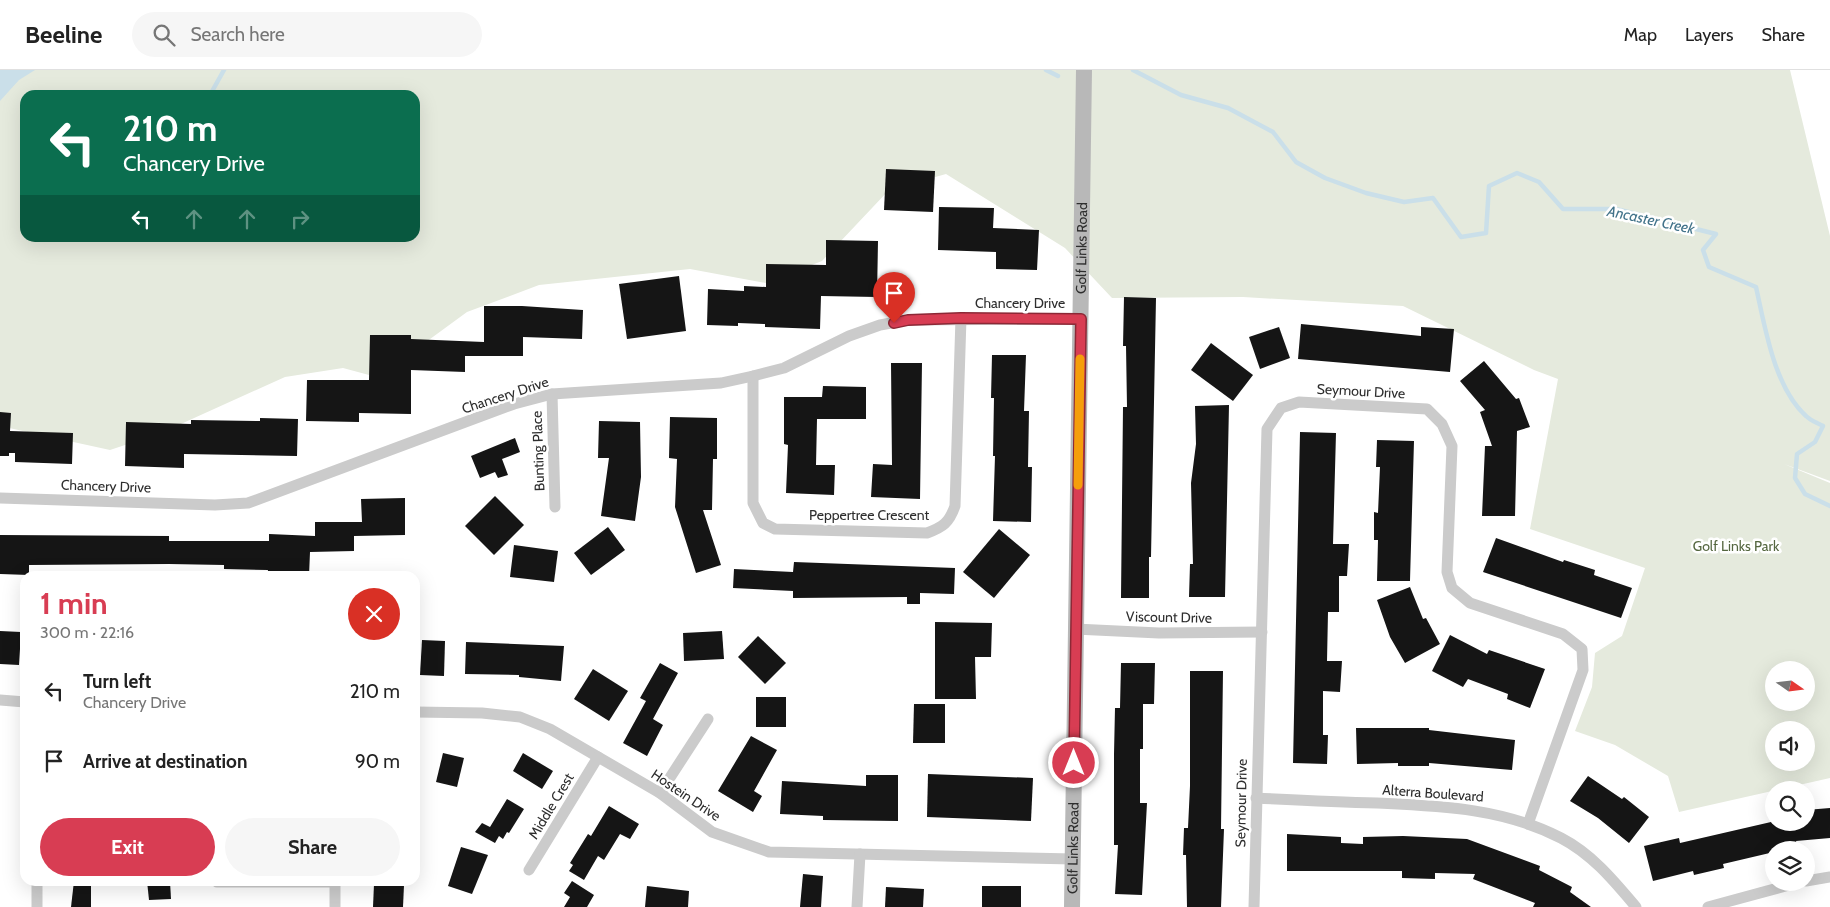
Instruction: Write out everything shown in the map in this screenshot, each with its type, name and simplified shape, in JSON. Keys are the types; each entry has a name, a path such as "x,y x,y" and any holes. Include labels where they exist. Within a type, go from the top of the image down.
{"main road":[{"name":"Golf Links Road","path":"1072,907 1084,70"}],"street":[{"name":"Chancery Drive","path":"0,498 215,505 248,503 514,404 552,394 721,383 784,368 849,336 880,326 908,320 961,318 1081,319"},
{"name":"Peppertree Crescent","path":"753,376 752,503 762,523 774,529 927,532 942,528 950,520 955,506 961,318"},
{"name":"Bunting Place","path":"552,394 555,507"},
{"name":"Seymour Drive","path":"1254,907 1267,429 1281,408 1300,402 1427,410 1442,424 1452,446 1447,572 1452,588 1470,603 1563,634 1582,650 1582,670 1528,824"},
{"name":"Viscount Drive","path":"1075,629 1159,632 1262,632"},
{"path":"0,700 20,702"},
{"name":"Hostein Drive","path":"420,712 482,713 520,717 550,729 660,793 712,832 769,852 1073,859"},
{"path":"660,793 708,720"},
{"name":"Middle Crest","path":"529,870 598,757"},
{"name":"Alterra Boulevard","path":"1256,798 1485,811 1528,824 1563,839 1604,870 1636,907"},
{"path":"857,907 860,854"},
{"path":"1815,880 1830,877"},
{"path":"36,907 37,886"},
{"path":"335,886 335,907"},
{"path":"1708,907 1767,891"}],"green space":[{"name":"Golf Links Park","path":"0,70 1790,70 1830,236 1830,481 1784,464 1830,483 1830,778 1815,781 1765,781 1765,793 1679,812 1668,776 1615,745 1575,731 1592,687 1595,653 1622,636 1645,568 1530,529 1558,379 1534,370 1403,306 1243,297 1112,298 1065,248 946,174 889,190 822,261 766,283 690,269 539,285 467,312 400,361 369,375 343,368 285,377 161,433 110,450 0,426"}],"water":[{"path":"0,70 35,70 19,80 0,101"}],"building":[{"path":"886,169 935,171 933,212 884,210"},
{"path":"939,207 994,208 993,228 1039,230 1037,270 996,269 996,252 938,250"},
{"path":"826,240 878,241 877,297 821,296 820,329 765,327 765,324 738,323 738,326 707,325 708,289 744,291 744,286 766,287 766,264 826,265"},
{"path":"679,276 686,331 627,339 619,284"},
{"path":"1124,297 1156,298 1149,598 1121,598 1123,407 1127,407 1126,346 1123,346"},
{"path":"484,306 522,306 583,310 582,339 523,337 523,356 465,356 465,372 411,370 411,414 359,413 359,422 306,421 307,380 369,380 370,335 411,335 411,339 484,342"},
{"path":"1301,324 1421,336 1421,327 1454,329 1450,372 1298,359"},
{"path":"1279,327 1290,358 1260,369 1249,337"},
{"path":"1211,343 1253,375 1233,401 1191,370"},
{"path":"992,355 1026,355 1024,411 1029,411 1028,467 1032,467 1031,522 993,521 995,456 993,456 994,398 991,398"},
{"path":"1484,361 1516,399 1519,398 1530,427 1517,431 1515,516 1482,516 1485,446 1492,446 1480,412 1485,410 1460,381"},
{"path":"891,363 922,363 920,499 871,497 873,464 892,465"},
{"path":"823,386 866,387 866,419 817,419 816,465 835,465 834,495 786,493 788,445 784,444 784,397 822,397"},
{"path":"1229,405 1225,597 1189,597 1190,564 1193,564 1191,483 1196,444 1195,406"},
{"path":"0,412 11,413 10,431 73,433 72,464 15,462 15,453 9,453 9,456 0,456"},
{"path":"670,417 717,418 717,459 713,459 712,510 703,510 721,565 696,573 675,507 677,459 669,458"},
{"path":"260,418 298,419 297,456 184,454 184,468 125,466 126,422 191,424 191,420 260,421"},
{"path":"599,421 640,422 641,477 635,521 601,516 609,458 598,458"},
{"path":"1300,432 1336,433 1333,544 1349,544 1347,576 1339,576 1339,612 1328,612 1327,661 1342,661 1340,692 1323,691 1323,735 1328,735 1327,764 1293,763"},
{"path":"515,438 520,452 502,459 508,475 498,478 495,472 480,478 471,456"},
{"path":"1377,440 1414,441 1410,581 1377,581 1378,540 1374,540 1374,512 1378,513 1380,467 1376,467"},
{"path":"495,496 524,525 494,555 465,526"},
{"path":"405,498 405,535 354,536 354,551 310,552 309,571 224,569 224,565 29,565 29,571 20,571 20,575 0,574 0,535 169,536 169,541 269,541 269,534 315,536 315,522 362,522 361,499"},
{"path":"608,527 625,550 591,575 574,553"},
{"path":"999,529 1030,555 994,598 963,572"},
{"path":"1496,538 1563,562 1564,560 1595,570 1594,575 1632,588 1621,618 1483,572"},
{"path":"514,545 558,551 554,582 510,577"},
{"path":"794,562 955,568 954,594 920,593 920,604 907,604 907,597 793,598 793,591 733,588 734,569 793,572"},
{"path":"1410,587 1423,619 1426,618 1440,644 1405,663 1390,637 1377,600"},
{"path":"935,622 992,623 991,657 975,657 976,699 935,699"},
{"path":"0,631 20,632 19,665 0,664"},
{"path":"722,631 724,659 684,661 683,633"},
{"path":"1450,635 1487,654 1489,650 1545,669 1530,708 1507,699 1508,694 1468,679 1463,687 1432,671"},
{"path":"758,636 786,663 765,684 738,657"},
{"path":"422,640 445,641 444,676 420,675"},
{"path":"466,642 564,646 561,681 519,677 519,675 465,674"},
{"path":"660,663 678,673 653,719 663,725 647,756 623,743 646,701 640,698"},
{"path":"1121,663 1155,663 1154,704 1143,704 1143,749 1140,749 1140,803 1147,803 1142,895 1115,894 1118,845 1114,845 1115,708 1120,708"},
{"path":"593,669 628,691 609,721 574,699"},
{"path":"1190,671 1223,671 1221,829 1224,829 1221,907 1187,907 1186,855 1183,855 1184,828 1188,828 1190,786"},
{"path":"756,697 786,697 786,727 756,727"},
{"path":"914,704 945,704 945,743 913,743"},
{"path":"1356,728 1429,728 1429,730 1515,740 1512,770 1429,763 1429,766 1398,766 1398,763 1357,764"},
{"path":"751,736 777,750 754,791 762,796 753,812 718,791"},
{"path":"443,753 464,758 457,787 436,782"},
{"path":"523,753 553,771 542,789 513,771"},
{"path":"928,774 1033,778 1031,821 927,817"},
{"path":"866,775 898,775 898,821 823,820 823,816 780,814 782,781 866,786"},
{"path":"1588,776 1622,799 1624,797 1649,817 1629,843 1598,818 1570,801"},
{"path":"507,799 524,809 509,833 507,832 503,839 499,836 495,843 475,832 482,823 490,827"},
{"path":"609,806 639,824 630,839 620,834 604,860 598,856 584,880 569,871 573,865 570,863 588,834 591,836"},
{"path":"1830,808 1830,838 1765,841 1765,854 1723,864 1724,868 1694,875 1693,871 1653,881 1644,846 1679,838 1680,843 1765,823 1765,831 1815,831 1815,809"},
{"path":"1287,834 1341,837 1341,843 1363,844 1363,837 1403,836 1467,839 1540,866 1539,870 1572,887 1570,892 1591,907 1533,907 1535,903 1473,879 1475,874 1435,873 1435,879 1402,878 1402,871 1287,871"},
{"path":"461,847 488,855 472,894 448,886"},
{"path":"803,874 823,876 821,907 800,907"},
{"path":"572,881 594,895 587,907 564,907 570,897 564,893"},
{"path":"73,886 91,886 91,907 71,907"},
{"path":"148,886 170,886 171,899 149,900"},
{"path":"374,886 404,886 403,907 373,907"},
{"path":"647,886 689,891 688,907 645,907"},
{"path":"982,886 1021,886 1021,907 982,907"},
{"path":"886,887 924,889 923,907 885,907"}],"waterway":[{"path":"213,90 224,70"},
{"name":"Ancaster Creek","path":"1046,70 1058,76"},
{"name":"Ancaster Creek","path":"1133,70 1181,95 1228,108 1273,132 1296,162 1325,178 1366,193 1404,202 1433,198 1461,237 1486,233 1489,186 1517,173 1539,182 1563,209 1616,209 1716,234 1703,250 1709,267 1756,287 1767,338 1778,373 1795,404 1812,421 1823,426 1815,442 1797,454 1795,478 1805,494 1830,506"}],"slow traffic":[{"path":"1078,485 1080,359"}],"route":[{"path":"894,323 908,320 961,318 1081,319 1074,763"}]}
